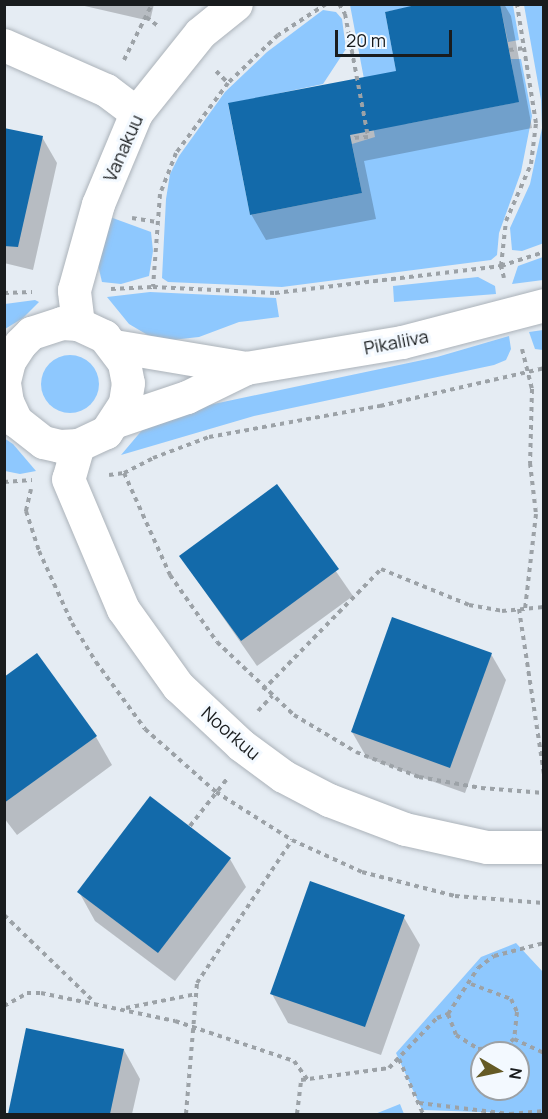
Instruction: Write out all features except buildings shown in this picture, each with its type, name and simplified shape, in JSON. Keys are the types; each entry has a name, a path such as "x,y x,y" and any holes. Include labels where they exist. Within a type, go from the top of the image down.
{"street":[{"name":"Vanakuu","path":"78,324 74,290 98,204 136,113 200,33 236,4"},
{"path":"4,45 106,90 136,113"},
{"name":"Pikaliiva","path":"246,368 402,342 513,315 543,305"},
{"path":"78,324 104,336 114,346 128,383 116,421 106,432 78,446 43,442 10,420 4,382 12,346 46,326 78,324"},
{"path":"114,346 246,368"},
{"path":"116,421 187,397 246,368"},
{"path":"68,479 78,446"},
{"name":"Noorkuu","path":"68,479 123,609 178,686 241,745 292,781 405,829 487,847 543,847"}],"path":[{"path":"326,4 279,34 228,83 176,153 160,194 153,287 275,293 501,266 543,252"},
{"path":"339,4 345,14 368,137 351,138"},
{"path":"517,4 536,123 531,164 506,221 501,266 532,389 530,463 536,514 525,609"},
{"path":"509,50 525,48"},
{"path":"4,482 124,473 153,458 209,437 380,406 543,368"},
{"path":"124,473 170,575 217,642 263,690 322,733 409,773 445,784 543,793"},
{"path":"263,690 381,569 469,605 519,609 543,607"},
{"path":"519,609 543,775"},
{"path":"186,1114 197,983 292,840"},
{"path":"4,915 93,1002"},
{"path":"297,1114 302,1080 389,1068 437,1018 448,1014 471,984 478,968 494,957 543,943"},
{"path":"448,1014 456,1035 478,1050 504,1047 514,1039 518,1012 511,999 471,984"},
{"path":"4,1006 27,993 93,1002 122,1009 194,1027 294,1061 308,1080"},
{"path":"122,1009 196,994"},
{"path":"514,1039 543,1053"},
{"path":"399,1059 423,1114"},
{"path":"419,1103 510,1114 543,1111"}],"shaded area":[{"path":"350,5 420,5 385,12 406,124 518,102 511,59 521,59 532,116 521,172 499,233 497,255 491,260 282,287 168,282 162,278 166,199 170,174 179,156 225,92 267,52 323,10 336,12 342,19 346,49 323,84 228,104 250,215 362,193 352,144 375,137"},
{"path":"500,5 513,5 519,40 508,42"},
{"path":"524,5 543,5 544,243 522,251 512,250 510,228 530,184 542,128 541,100"},
{"path":"110,217 151,232 153,251 149,276 121,284 102,282 98,265"},
{"path":"543,257 543,280 512,284 518,266"},
{"path":"478,277 495,286 496,294 394,302 393,286"},
{"path":"150,292 276,298 279,317 239,322 199,337 172,340 151,337 129,324 107,297"},
{"path":"35,300 39,302 23,318 5,329 5,304"},
{"path":"543,330 543,350 535,349 529,332"},
{"path":"509,336 511,349 506,360 494,365 254,416 121,455 143,429 190,409 437,357"},
{"path":"64,355 76,355 91,363 99,378 99,390 91,405 76,413 64,413 49,405 41,390 41,378 49,363"},
{"path":"4,438 13,444 36,471 20,474 5,471"},
{"path":"516,943 543,972 543,1114 422,1110 396,1053 481,957"},
{"path":"400,1104 404,1114 375,1114"}]}
